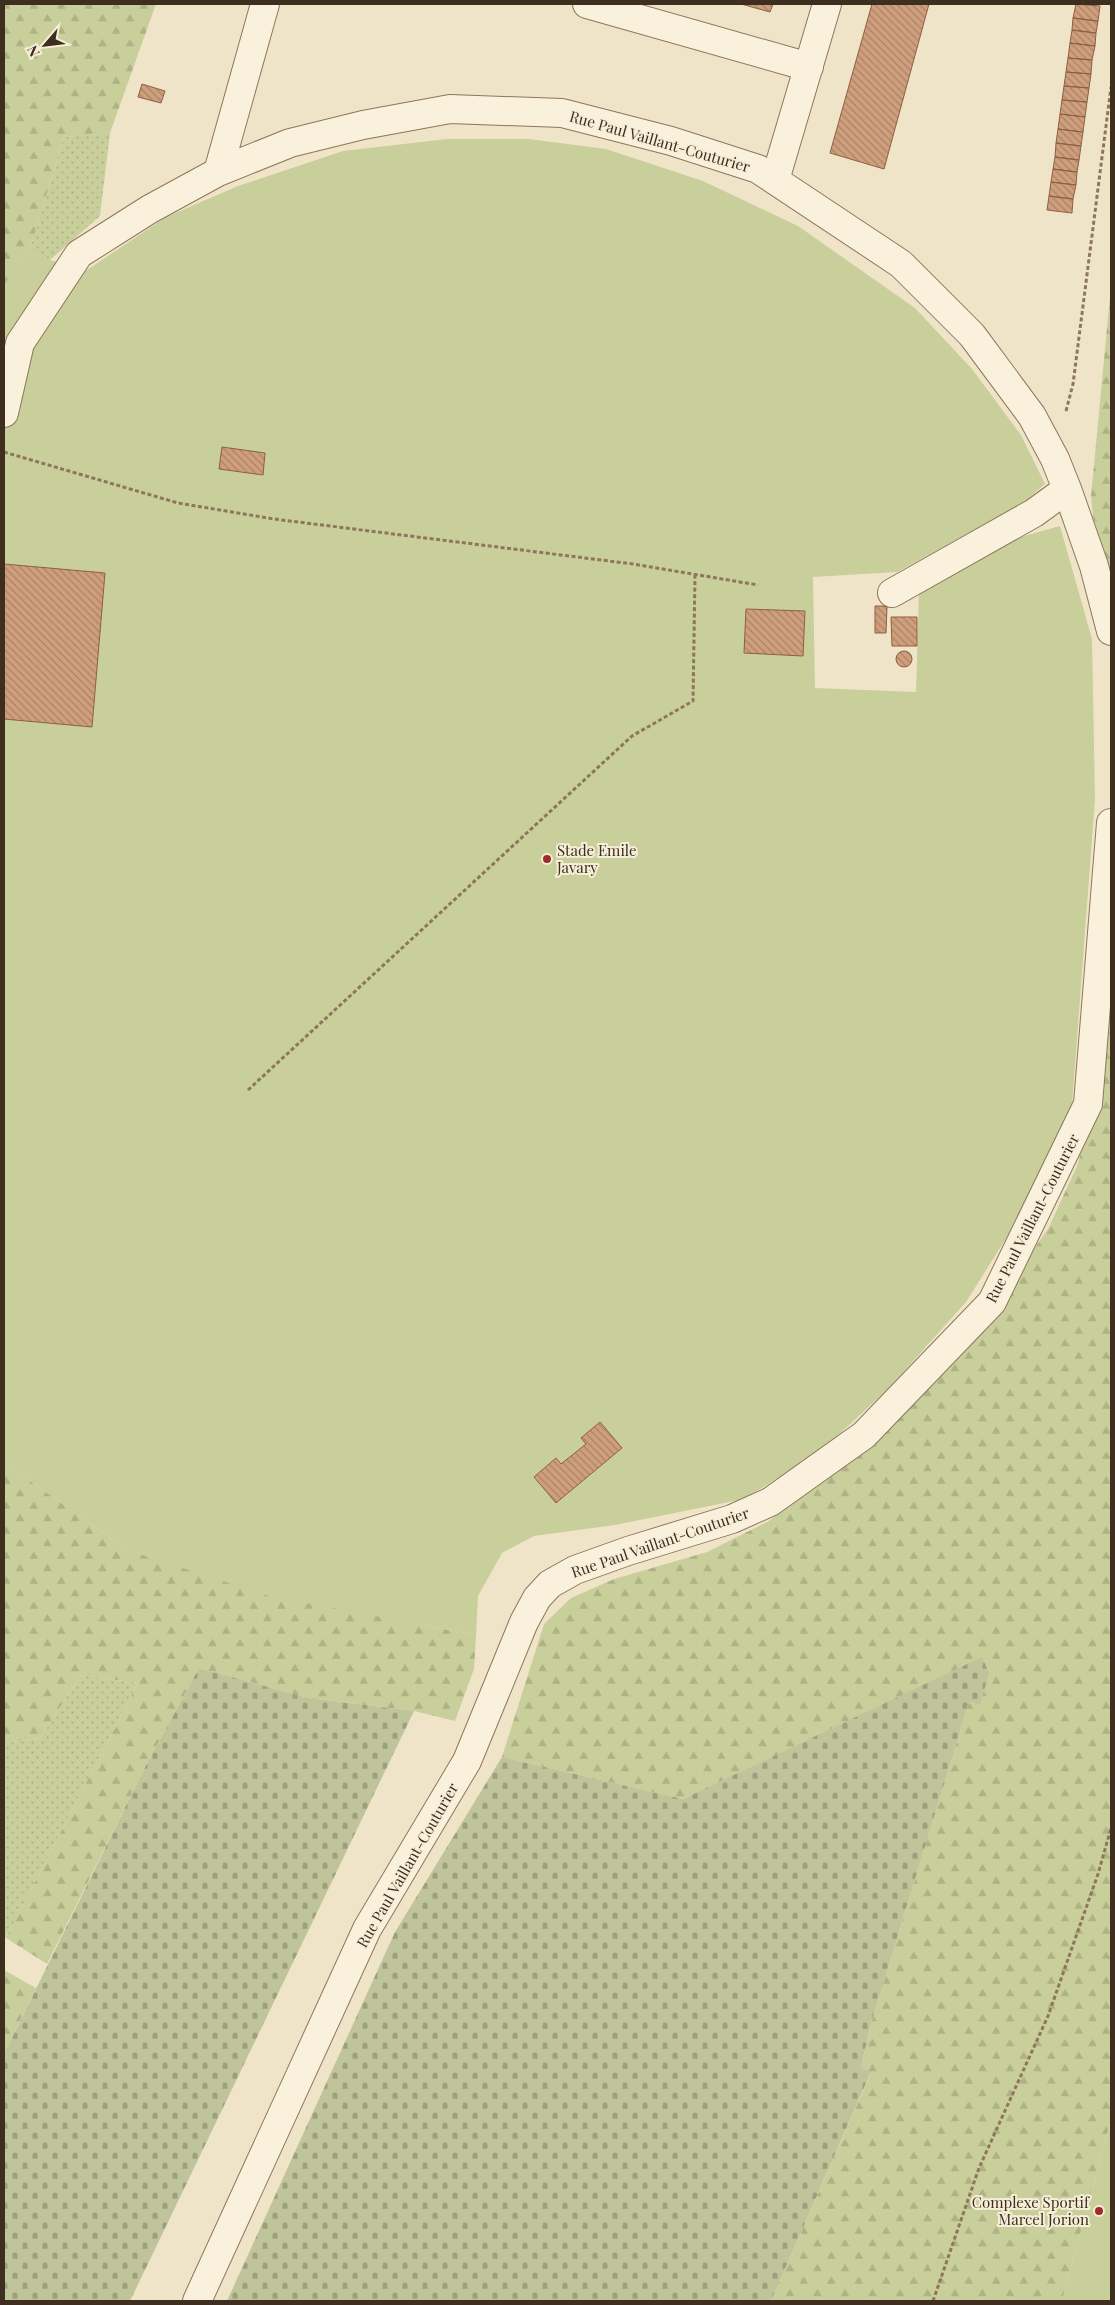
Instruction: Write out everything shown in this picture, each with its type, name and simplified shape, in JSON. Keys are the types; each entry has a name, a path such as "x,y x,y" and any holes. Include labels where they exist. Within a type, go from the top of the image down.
{"street":[{"path":"218,172 265,4"},
{"path":"587,4 808,67"},
{"path":"775,180 827,4"},
{"name":"Rue Paul Vaillant-Couturier","path":"4,413 20,343 79,254 150,209 218,172 290,144 363,124 450,109 562,112 758,169 901,264 972,335 1032,416 1055,459 1067,489 1094,566 1111,631"},
{"path":"892,593 1034,513 1067,489"},
{"name":"Rue Paul Vaillant-Couturier","path":"197,2301 368,1929 467,1761 524,1622 537,1598 550,1584 575,1570 628,1551 732,1519 770,1502 864,1435 992,1302 1088,1104 1111,823"}],"path":[{"path":"1066,412 1074,374 1111,87"},
{"path":"4,452 178,503 274,519 633,564 758,585"},
{"path":"248,1090 632,736 693,701 695,575"},
{"path":"933,2301 979,2168 1048,2016 1098,1874 1111,1828"}],"green space":[{"path":"4,4 156,4 110,133 64,137 30,249 4,285"},
{"path":"110,133 100,216 50,260 28,314 4,285 30,249 64,137"},
{"name":"Stade Emile Javary","path":"447,139 529,139 606,149 703,181 798,226 915,308 972,369 1021,435 1045,484 1022,504 897,572 813,577 815,688 916,692 919,592 1013,539 1060,526 1092,639 1095,799 1072,1105 1055,1161 966,1302 889,1388 821,1451 744,1499 615,1525 534,1536 502,1553 478,1596 476,1635 269,1596 127,1550 4,1462 4,285 30,249 50,260 87,270 166,217 238,186 343,151"},
{"path":"1111,286 1111,573 1093,517 1091,496"},
{"path":"1111,957 1111,2120 1062,2301 771,2301 871,2073 861,2068 870,2027 969,1702 980,1705 982,1658 683,1799 502,1757 544,1624 571,1598 614,1579 707,1552 769,1521 830,1475 982,1322 1048,1229 1077,1166 1102,1078"},
{"path":"4,1462 127,1550 423,1625 476,1635 474,1669 455,1721 414,1711 309,1698 199,1668 143,1771 47,1964 6,1938 138,1683 81,1675 40,1738 4,1743"},
{"path":"982,1657 989,1673 980,1705 969,1702 870,2027 861,2068 871,2072 771,2301 227,2301 395,1932 502,1757 683,1799"},
{"path":"199,1668 309,1698 414,1711 130,2301 4,2301 4,2054 143,1771"},
{"path":"81,1675 138,1683 6,1938 4,1937 4,1743 40,1738"},
{"path":"4,1970 36,1988 4,2054"},
{"name":"Complexe Sportif Marcel Jorion","path":"1111,2120 1111,2301 1062,2301"}],"building":[{"path":"741,4 773,4 770,12"},
{"path":"872,4 929,4 884,169 830,153"},
{"path":"1076,4 1100,6 1098,21 1073,18"},
{"path":"1073,18 1098,21 1096,33 1072,30"},
{"path":"1072,30 1096,33 1095,46 1070,43"},
{"path":"1070,43 1095,46 1092,60 1068,58"},
{"path":"1068,58 1092,60 1091,74 1066,72"},
{"path":"1066,72 1091,74 1089,88 1064,86"},
{"path":"142,84 165,91 161,103 138,97"},
{"path":"1064,86 1089,88 1087,102 1062,100"},
{"path":"1062,100 1087,102 1085,117 1060,114"},
{"path":"1060,114 1085,117 1083,132 1058,129"},
{"path":"1058,129 1083,132 1081,146 1056,143"},
{"path":"1056,143 1081,146 1079,160 1055,157"},
{"path":"1055,157 1079,160 1077,172 1053,169"},
{"path":"1053,169 1077,172 1076,185 1051,182"},
{"path":"1051,182 1076,185 1073,199 1049,196"},
{"path":"1049,196 1073,199 1072,213 1047,210"},
{"path":"222,447 265,453 263,475 219,469"},
{"path":"4,564 105,573 92,727 4,719"},
{"path":"875,606 887,606 886,633 875,633"},
{"path":"746,609 805,611 803,656 744,653"},
{"path":"891,617 917,617 917,646 892,646"},
{"path":"904,651 910,653 912,659 910,665 904,667 898,665 896,659 898,653"},
{"path":"600,1422 622,1448 556,1503 534,1477 556,1458 561,1464 586,1444 581,1438"}],"place":[{"name":"Stade Emile Javary","path":"547,859"},
{"name":"Complexe Sportif Marcel Jorion","path":"1099,2211"}]}
